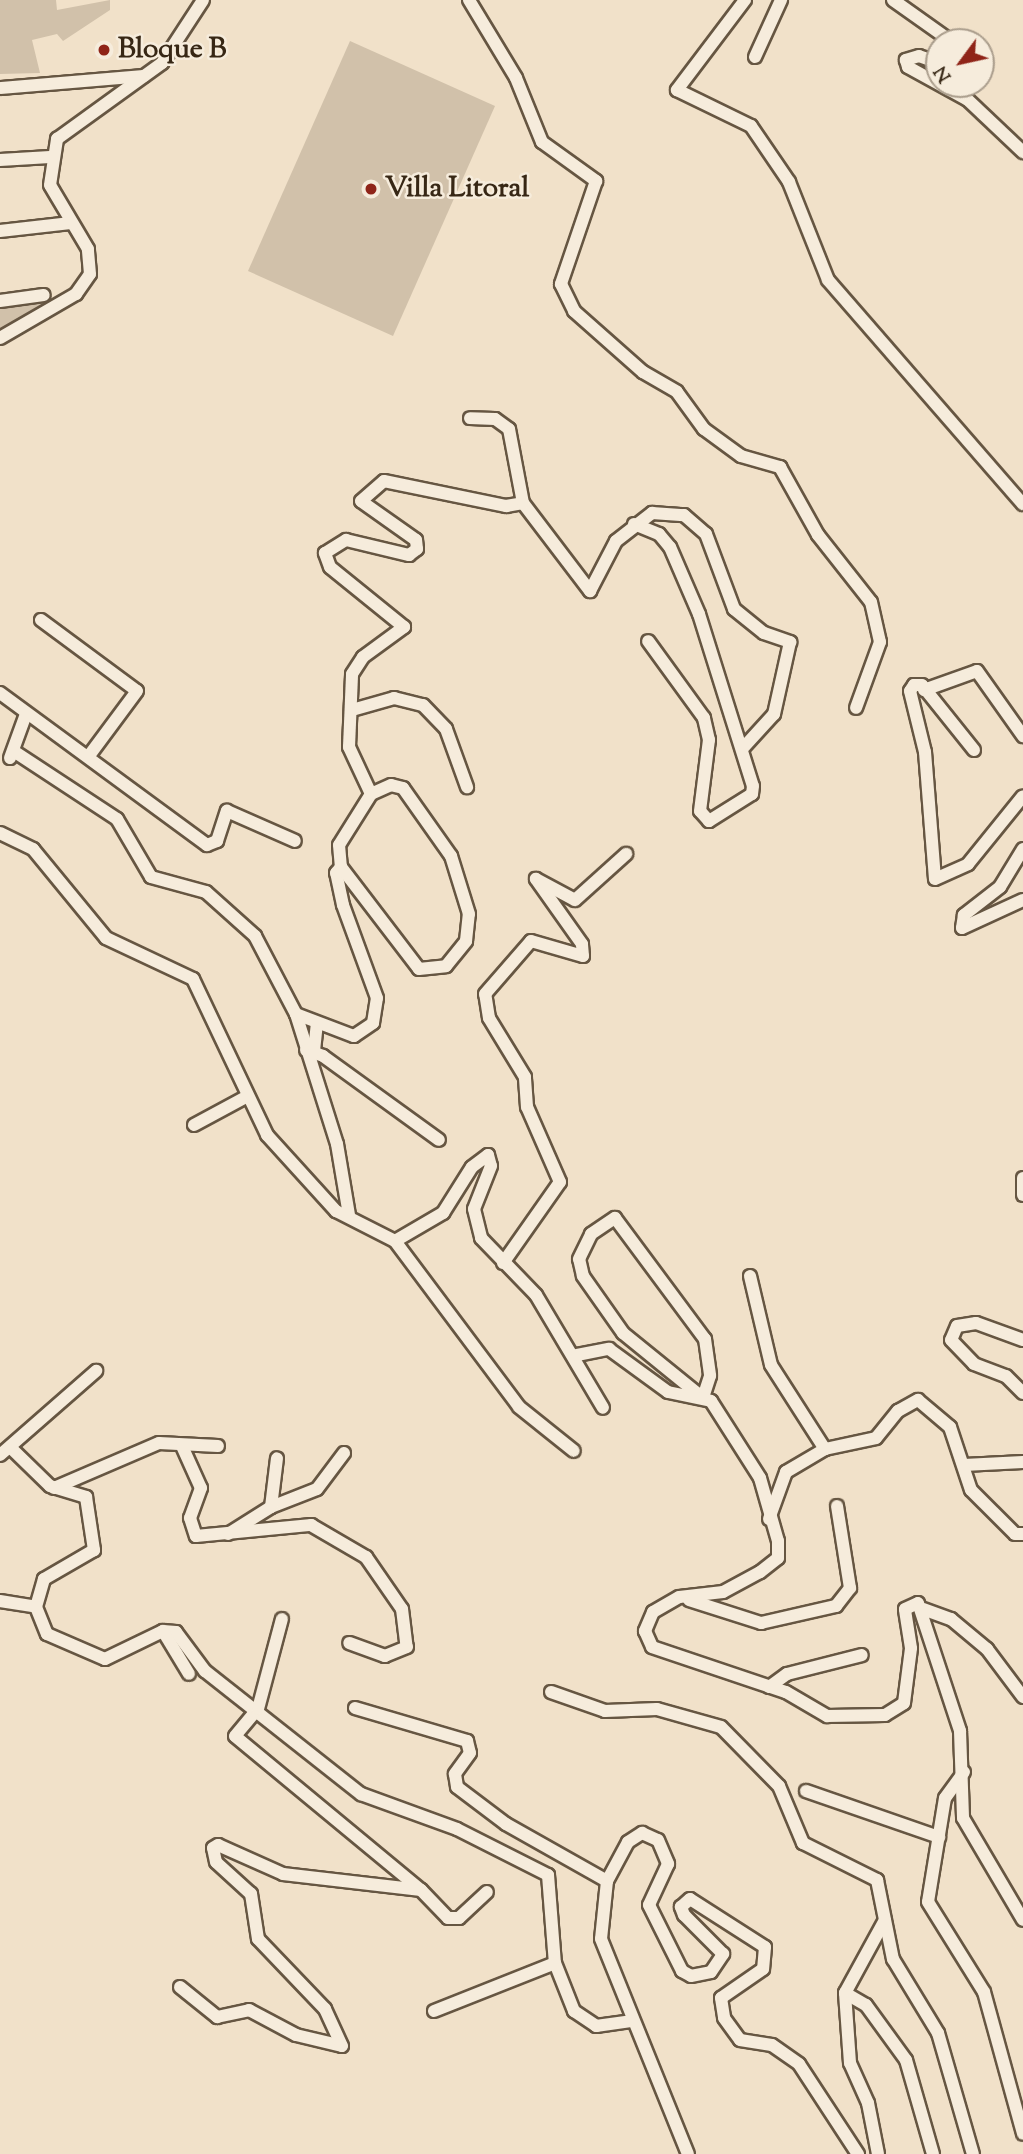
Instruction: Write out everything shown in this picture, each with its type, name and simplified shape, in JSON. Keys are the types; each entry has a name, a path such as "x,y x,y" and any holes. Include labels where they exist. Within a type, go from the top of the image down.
{"street":[{"path":"0,338 85,285 88,249 50,185 50,157 69,128 120,97 162,62 202,0"},
{"path":"469,0 516,78 542,142 596,181 561,284 574,311 643,372 677,392 704,429 741,456 780,467 818,535 871,602 880,642 856,708"},
{"path":"745,0 677,90 751,126 789,182 828,280 1023,504"},
{"path":"755,57 781,0"},
{"path":"893,0 932,28"},
{"path":"925,58 919,56 906,60 908,67 925,76"},
{"path":"0,88 144,76"},
{"path":"115,77 120,97"},
{"path":"964,98 1023,152"},
{"path":"0,159 50,157"},
{"path":"0,231 71,223"},
{"path":"0,300 44,295"},
{"path":"470,418 495,419 509,429 523,503 590,591 616,541 634,524 665,512 700,527 734,608 764,633 790,642 774,714 743,748"},
{"path":"371,794 349,747 357,665 404,627 330,566 327,549 346,540 372,541 408,555 417,546 367,509 362,496 392,481 455,498 523,503"},
{"path":"634,524 659,534 670,547 699,614 743,748 752,794 709,821 700,811 709,740 704,718 648,641"},
{"path":"41,620 137,691 88,757"},
{"path":"925,690 977,671 1023,736"},
{"path":"974,750 925,690 914,685 910,691 925,752 935,879 968,864 1023,796"},
{"path":"0,693 207,845 217,841 227,811 295,841"},
{"path":"352,710 394,698 423,705 446,729 467,787"},
{"path":"26,714 13,755 117,819 151,877 206,892 233,913 271,961 310,1051 337,1144 349,1215"},
{"path":"296,1014 359,1036 376,1011 337,881 341,867 340,845 371,794 391,785 403,788 451,856 469,914 466,941 446,966 419,969 349,870 341,867"},
{"path":"0,834 33,849 106,938 193,979 246,1097 267,1135 336,1211 349,1215 395,1241 519,1407 574,1451"},
{"path":"1023,849 1000,887 964,915 962,928 1023,901"},
{"path":"503,1263 560,1182 527,1107 525,1077 489,1018 485,994 531,941 583,956 582,944 536,879 572,901 626,854"},
{"path":"310,1051 317,1023"},
{"path":"310,1051 439,1140"},
{"path":"194,1125 246,1097"},
{"path":"395,1241 443,1213 472,1167 488,1155 491,1166 474,1209 481,1238 536,1295 577,1355 603,1408"},
{"path":"1023,1178 1023,1195"},
{"path":"703,1398 710,1376 705,1339 615,1218 592,1234 579,1259 583,1276 623,1334 703,1398 716,1407 760,1478 778,1558 723,1592 679,1597 647,1620 652,1647 769,1687 827,1716 895,1712 905,1703 911,1648 905,1609 912,1602 972,1636 1023,1697"},
{"path":"750,1276 771,1366 825,1449"},
{"path":"1023,1340 976,1323 957,1326 951,1340 974,1364 1006,1376 1023,1392"},
{"path":"577,1355 609,1349 668,1392 703,1398"},
{"path":"96,1371 6,1452 54,1488 86,1497 94,1550 49,1573 36,1607 47,1634 106,1659 163,1630 176,1632 205,1671 258,1709 361,1794 457,1829 548,1875"},
{"path":"769,1519 786,1472 825,1449 876,1438 898,1411 918,1400 950,1427 971,1490 1015,1534 1023,1534"},
{"path":"54,1488 159,1444 218,1446"},
{"path":"182,1446 201,1488 192,1531 203,1538 227,1536 290,1523 310,1525 366,1557 402,1609 407,1647 385,1656 349,1643"},
{"path":"227,1536 271,1507 317,1489 344,1452"},
{"path":"271,1507 277,1458"},
{"path":"964,1465 1023,1462"},
{"path":"679,1597 761,1623 836,1606 850,1588 837,1506"},
{"path":"0,1601 36,1607"},
{"path":"923,1609 953,1701 964,1772 963,1818 970,1837 1022,1915"},
{"path":"282,1619 258,1709 235,1737 421,1891 448,1917 459,1918 488,1892"},
{"path":"163,1630 189,1674"},
{"path":"769,1687 787,1674 862,1656"},
{"path":"551,1692 605,1711 657,1709 733,1735 779,1786 803,1843 877,1880 885,1920 904,1983 938,2033 973,2154"},
{"path":"355,1708 467,1741 470,1752 455,1774 457,1787 506,1824 607,1881"},
{"path":"964,1772 950,1785 939,1837 930,1912 984,1992 1023,2134"},
{"path":"806,1791 939,1837"},
{"path":"688,2154 601,1938 607,1881 628,1842 642,1833 658,1840 668,1864 649,1905 682,1971 691,1976 711,1972 723,1954 684,1915 681,1907 690,1899 765,1947 763,1969 721,1998 724,2018 740,2040 772,2045 799,2064 858,2154"},
{"path":"180,1987 217,2017 249,2010 296,2035 342,2046 325,2009 258,1939 251,1894 216,1862 213,1848 218,1845 284,1874 421,1891"},
{"path":"563,1854 548,1875 555,1962 574,2011 586,2023 633,2021"},
{"path":"878,2154 868,2104 850,2063 845,1993 885,1920"},
{"path":"434,2011 555,1962"},
{"path":"845,1993 866,2005 906,2060 933,2154"}],"shaded area":[{"path":"0,0 56,0 57,10 110,0 110,10 63,41 57,34 32,40 40,73 0,74"},
{"name":"Villa Litoral","path":"350,41 495,106 393,336 248,271"},
{"path":"45,301 42,307 0,331 0,306"}],"place":[{"name":"Bloque B","path":"104,50"},
{"name":"Villa Litoral","path":"371,189"}]}
